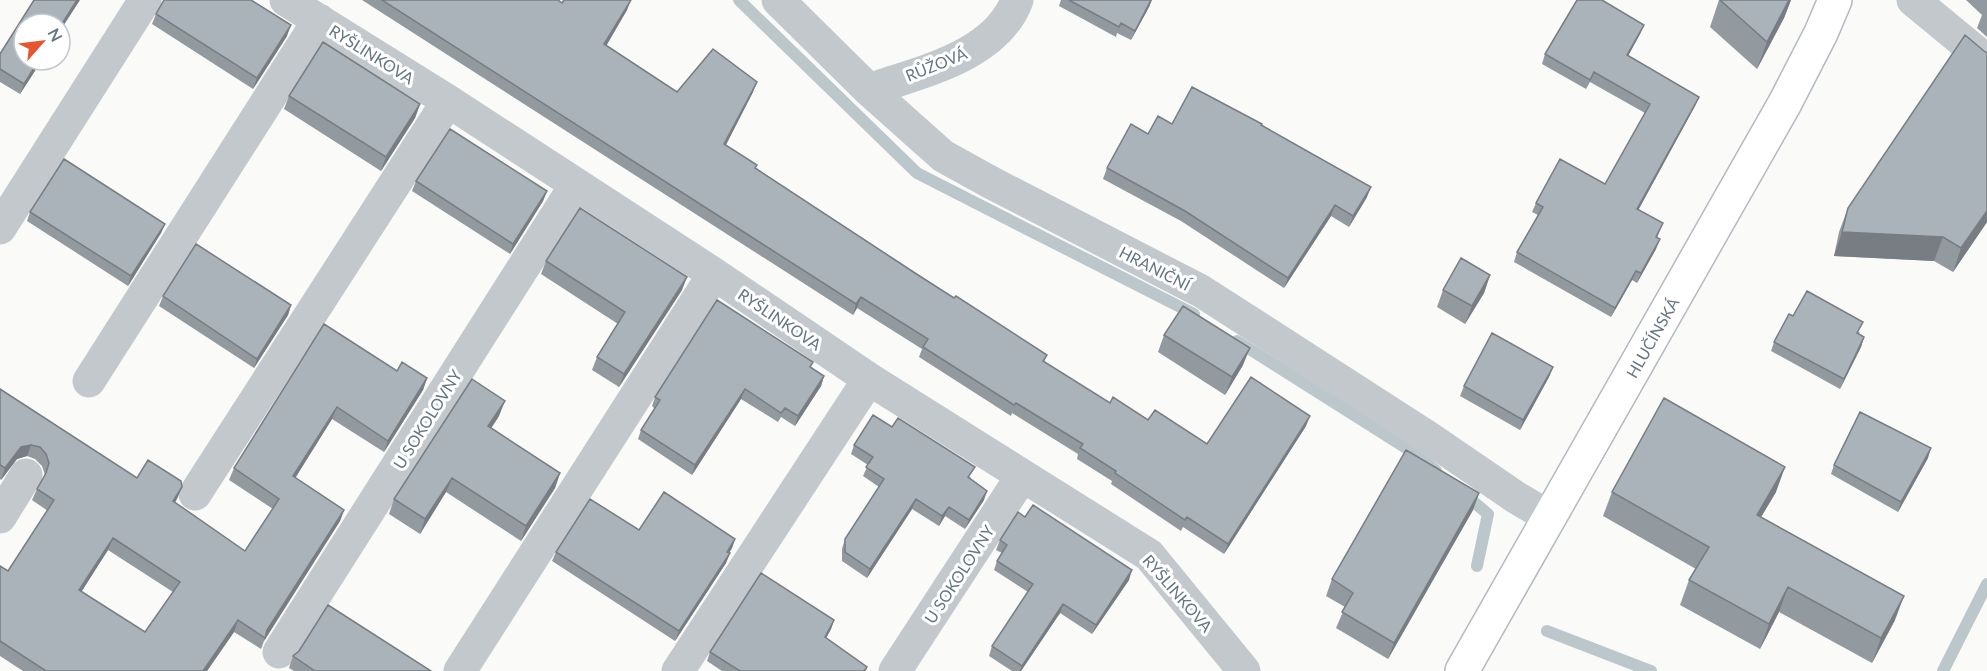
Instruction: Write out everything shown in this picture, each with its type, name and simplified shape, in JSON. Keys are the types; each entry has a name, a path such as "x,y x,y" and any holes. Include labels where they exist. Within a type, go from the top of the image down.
{"street":[{"path":"0,228 145,0"},
{"name":"RYŠLINKOVA","path":"286,0 448,101 714,274 869,379 1149,555 1244,671"},
{"name":"HRANIČNÍ","path":"778,0 869,90 943,156 990,183 1201,291 1423,434 1516,498 1550,517"},
{"name":"RŮŽOVÁ","path":"869,90 955,60 993,36 1017,0"},
{"name":"HLUČÍNSKÁ","path":"1462,671 1785,103 1821,33 1835,0"},
{"path":"1913,0 1987,61"},
{"path":"89,381 319,21"},
{"path":"195,495 448,101"},
{"name":"U SOKOLOVNY","path":"279,652 576,186"},
{"path":"460,671 714,274"},
{"path":"678,671 869,379"},
{"path":"0,517 26,475"},
{"name":"U SOKOLOVNY","path":"895,671 1022,476"}],"building":[{"path":"34,0 77,0 69,12 26,12"},
{"path":"164,0 251,0 291,25 257,78 156,14"},
{"path":"382,0 558,0 562,3 564,0 631,0 604,44 677,92 713,49 757,82 724,144 757,165 755,168 918,275 954,298 956,296 1047,355 1043,361 1110,403 1113,397 1148,420 1155,410 1207,444 1251,377 1310,416 1228,544 1187,517 1185,520 1115,473 1116,471 1080,448 1083,444 1016,403 1014,405 923,347 928,339 861,297 856,304"},
{"path":"1069,0 1151,0 1135,31 1121,23 1119,27"},
{"path":"1577,0 1602,0 1644,25 1627,55 1699,97 1637,209 1663,223 1656,237 1660,239 1641,273 1636,271 1615,308 1517,252 1543,207 1536,203 1560,159 1605,184 1650,104 1594,72 1590,80 1545,54"},
{"path":"1720,0 1789,0 1767,42"},
{"path":"12,35 12,72 32,72 24,84 0,69 0,54"},
{"path":"1965,35 1987,53 1987,211 1961,248 1943,237 1842,232 1848,208"},
{"path":"323,42 420,104 386,157 289,96"},
{"path":"1192,87 1262,124 1371,187 1353,216 1335,205 1288,278 1185,211 1107,168 1131,124 1148,134 1158,116 1172,124"},
{"path":"450,129 547,191 513,244 416,181"},
{"path":"64,159 165,224 131,276 30,212"},
{"path":"580,208 687,277 624,374 597,357 625,312 546,261"},
{"path":"196,244 291,305 257,359 163,296"},
{"path":"1461,258 1490,275 1472,306 1443,290"},
{"path":"1807,291 1863,322 1857,333 1864,337 1844,379 1774,342 1789,314 1793,316"},
{"path":"717,300 813,362 810,367 824,376 798,416 785,408 781,413 745,389 695,465 641,430 660,400 655,397"},
{"path":"1183,306 1250,348 1232,377 1164,335"},
{"path":"324,324 397,371 402,362 427,378 388,441 337,407 293,476 344,510 267,630 265,638 238,620 203,671 46,671 0,641 0,566 8,571 54,500 37,489 49,463 40,447 31,445 21,447 5,468 0,465 0,389 137,478 148,460 181,481 182,487 173,501 245,551 279,499 234,468","holes":["113,538 180,582 145,632 79,590"]},
{"path":"1492,333 1553,367 1523,420 1464,386"},
{"path":"472,379 505,401 488,426 560,473 526,526 452,478 425,519 394,499"},
{"path":"1664,398 1785,467 1757,515 1904,596 1881,638 1788,587 1769,624 1689,580 1709,547 1612,492"},
{"path":"1860,412 1931,448 1901,502 1834,465"},
{"path":"873,415 892,427 898,418 975,467 968,477 987,491 969,520 949,507 942,516 916,499 870,569 845,552 845,539 884,479 866,467 873,457 854,445"},
{"path":"1406,450 1479,493 1394,643 1342,612 1353,593 1332,579"},
{"path":"664,492 735,539 727,552 730,553 679,631 556,552 590,499 639,530"},
{"path":"1033,505 1132,570 1096,625 1063,604 1022,666 992,646 1033,584 997,561 1007,545 1000,540 1018,512 1025,517"},
{"path":"761,573 834,620 825,637 867,667 864,671 740,671 710,652"},
{"path":"328,605 431,671 315,671 293,656 299,651"}],"waterway":[{"path":"739,0 917,173 1194,314"},
{"path":"1237,341 1414,453 1436,471"},
{"path":"1463,493 1488,514 1477,566"},
{"path":"1943,671 1987,584"},
{"path":"1547,631 1651,671"}]}
